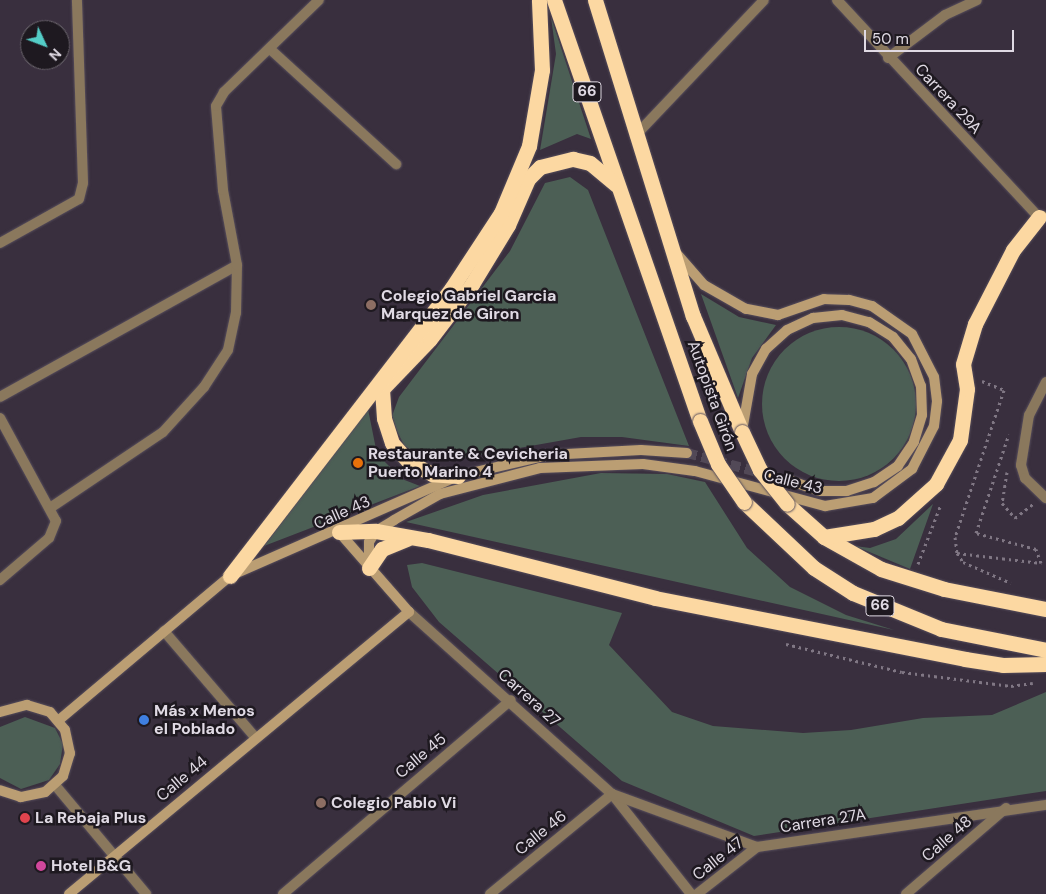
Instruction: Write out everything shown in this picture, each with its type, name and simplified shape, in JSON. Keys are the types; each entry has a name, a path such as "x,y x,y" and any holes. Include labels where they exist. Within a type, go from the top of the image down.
{"highway":[{"path":"230,576 451,289 501,213 529,146 542,70 539,0"},
{"name":"Autopista Girón","path":"554,0 616,184 700,421 718,464 744,502 814,568 854,593 942,629 1046,650"},
{"name":"Autopista Girón","path":"595,0 635,136 693,316 760,470 787,504 824,537 912,581 1046,609"},
{"path":"458,476 432,474 404,456 392,443 384,418 382,389 430,339 472,284 508,225 528,179 540,167 573,159 597,167 616,184"},
{"path":"824,537 874,529 898,518 936,484 960,440 967,389 963,364 975,324 1013,250 1042,216"},
{"path":"339,532 376,531 414,538 674,602 965,659 1003,666 1046,664"},
{"path":"369,568 382,549 414,538"}],"street":[{"path":"0,243 64,211 79,199 83,183 77,0"},
{"path":"50,508 163,432 204,387 228,350 236,313 237,265 223,190 216,106 224,92 318,0"},
{"path":"635,136 764,0"},
{"name":"Carrera 29A","path":"837,0 888,58 1042,216"},
{"path":"888,58 945,16 977,0"},
{"path":"270,49 396,164"},
{"name":"Calle 43","path":"369,568 366,555 376,531 440,494 540,468 592,463 669,467 825,506 873,498 912,469 926,449 937,401 931,370 912,334 872,306 849,300 816,301 778,315 746,308 704,284 671,248"},
{"path":"0,397 237,265"},
{"name":"Calle 43","path":"742,432 752,374 766,349 787,330 813,318 842,315 869,322 894,337 911,359 921,386 922,415 914,442 903,458 874,482 847,491 818,491 791,481"},
{"path":"1045,498 1025,478 1021,464 1029,415 1046,382"},
{"path":"0,418 50,508 55,530 0,580"},
{"name":"Calle 43","path":"59,720 230,576 339,532 458,476 558,454 641,450 687,453"},
{"name":"Carrera 27","path":"339,532 409,612 511,700 612,794 691,894"},
{"name":"Calle 44","path":"69,894 255,737 409,612"},
{"path":"164,631 255,737"},
{"name":"Calle 45","path":"282,894 511,700"},
{"path":"0,712 27,705 59,720 70,753 55,785 27,796 0,790"},
{"path":"55,785 146,894"},
{"name":"Carrera 27A","path":"612,794 757,847 1007,807 1046,804"},
{"name":"Calle 46","path":"490,894 612,794"},
{"name":"Calle 48","path":"906,894 1007,807"},
{"name":"Calle 47","path":"697,894 757,847"}],"path":[{"path":"980,390 982,381 1004,390 955,537 957,552 963,562 1015,585"},
{"path":"957,552 1040,563 1036,549 976,533 1012,425"},
{"path":"1008,462 1002,503 1015,518 1045,498"},
{"path":"912,581 944,497"}],"green space":[{"path":"551,17 591,139 577,134 540,150 556,54"},
{"path":"570,177 588,190 689,446 622,437 581,437 445,461 421,458 404,445 397,431 392,416 399,397 510,251 545,183"},
{"path":"701,294 739,317 776,325 752,358 738,398"},
{"path":"839,327 868,333 882,340 893,350 903,361 910,375 916,404 910,433 903,447 893,458 882,468 868,475 839,481 810,475 796,468 785,458 775,447 768,433 762,404 768,375 775,361 785,350 796,340 810,333"},
{"path":"368,409 377,454 402,479 420,486 264,546"},
{"path":"601,473 667,474 705,482 747,548 790,587 846,615 894,630 406,522 483,495"},
{"path":"933,504 910,569 855,546 870,548 896,539"},
{"path":"422,563 622,613 609,645 672,712 713,726 803,733 851,730 923,718 992,715 1046,692 1046,791 754,836 622,781 439,622 412,587 407,565"},
{"path":"25,717 55,728 63,744 60,764 49,780 21,789 0,778 0,727"}],"tunnel":[{"path":"687,453 791,481"}],"place":[{"name":"Colegio Gabriel Garcia Marquez de Giron","path":"371,305"},
{"name":"Restaurante & Cevicheria Puerto Marino 4","path":"358,463"},
{"name":"Más x Menos el Poblado","path":"144,720"},
{"name":"Colegio Pablo Vi","path":"321,803"},
{"name":"La Rebaja Plus","path":"25,818"},
{"name":"Hotel B&G","path":"41,866"}]}
